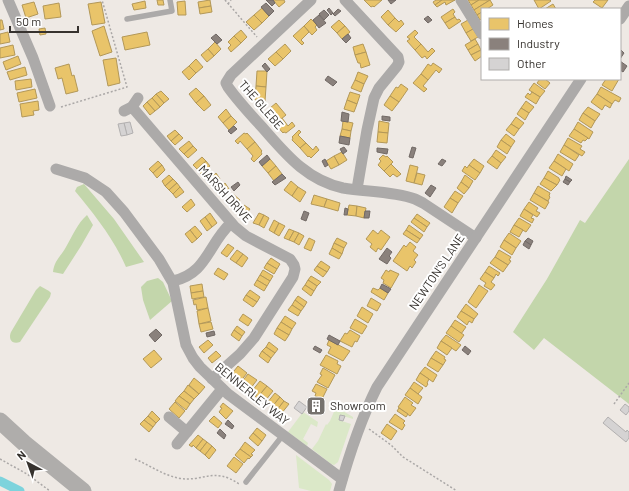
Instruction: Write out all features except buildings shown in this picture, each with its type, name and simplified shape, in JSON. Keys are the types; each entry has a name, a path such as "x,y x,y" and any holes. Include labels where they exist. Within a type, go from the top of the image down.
{"main road":[{"path":"0,421 24,443 83,491"}],"street":[{"path":"9,0 33,58 50,106"},
{"name":"THE GLEBE","path":"311,0 227,79 226,83 228,88 290,159 299,167 318,179 343,188 415,199 476,238"},
{"path":"345,0 398,57 399,62 379,88 374,98 357,189"},
{"path":"461,0 481,32"},
{"path":"621,18 629,6"},
{"name":"NEWTON'S LANE","path":"339,491 360,423 377,387 580,80"},
{"name":"MARSH DRIVE","path":"131,106 231,223 246,236 288,258 294,265 295,271 290,282 254,338 240,354 212,379"},
{"name":"BENNERLEY WAY","path":"56,169 85,178 106,192 159,259 173,281 182,327 189,350 196,362 222,389 342,479"},
{"path":"173,281 187,277 196,271 223,231 231,223"},
{"path":"177,444 222,389"},
{"path":"169,417 188,432"}],"lane":[{"path":"127,19 172,11 170,0"},
{"path":"246,482 283,435"}],"path":[{"path":"50,106 52,110 127,87 102,0"},
{"path":"225,0 264,44"},
{"path":"228,4 230,0"},
{"path":"614,404 629,383"},
{"path":"360,423 391,445 403,457 457,491"},
{"path":"0,459 27,474 50,491"},
{"path":"135,459 177,477 186,478 219,475 228,477 239,484"}],"green space":[{"path":"629,159 629,404 544,338 534,350 513,332 547,279 580,220 585,223"},
{"path":"84,184 114,219 144,262 126,267 110,237 75,191 77,187"},
{"path":"87,215 93,225 81,246 63,274 53,272 56,262 78,226"},
{"path":"158,278 163,282 172,301 150,320 143,300 141,287 147,281"},
{"path":"40,286 51,293 50,297 20,342 15,343 10,339 11,332 36,290"},
{"path":"336,407 353,417 353,419 340,415 339,420 351,424 338,462 334,465 312,449 318,441 326,424 327,425 330,421"},
{"path":"303,412 318,422 317,427 311,424 303,439 308,443 307,446 288,432"},
{"path":"296,455 329,480 332,484 330,491 311,491 299,488"}],"waterway":[{"path":"0,481 20,491"}],"place":[{"name":"Showroom","path":"316,406"}]}
